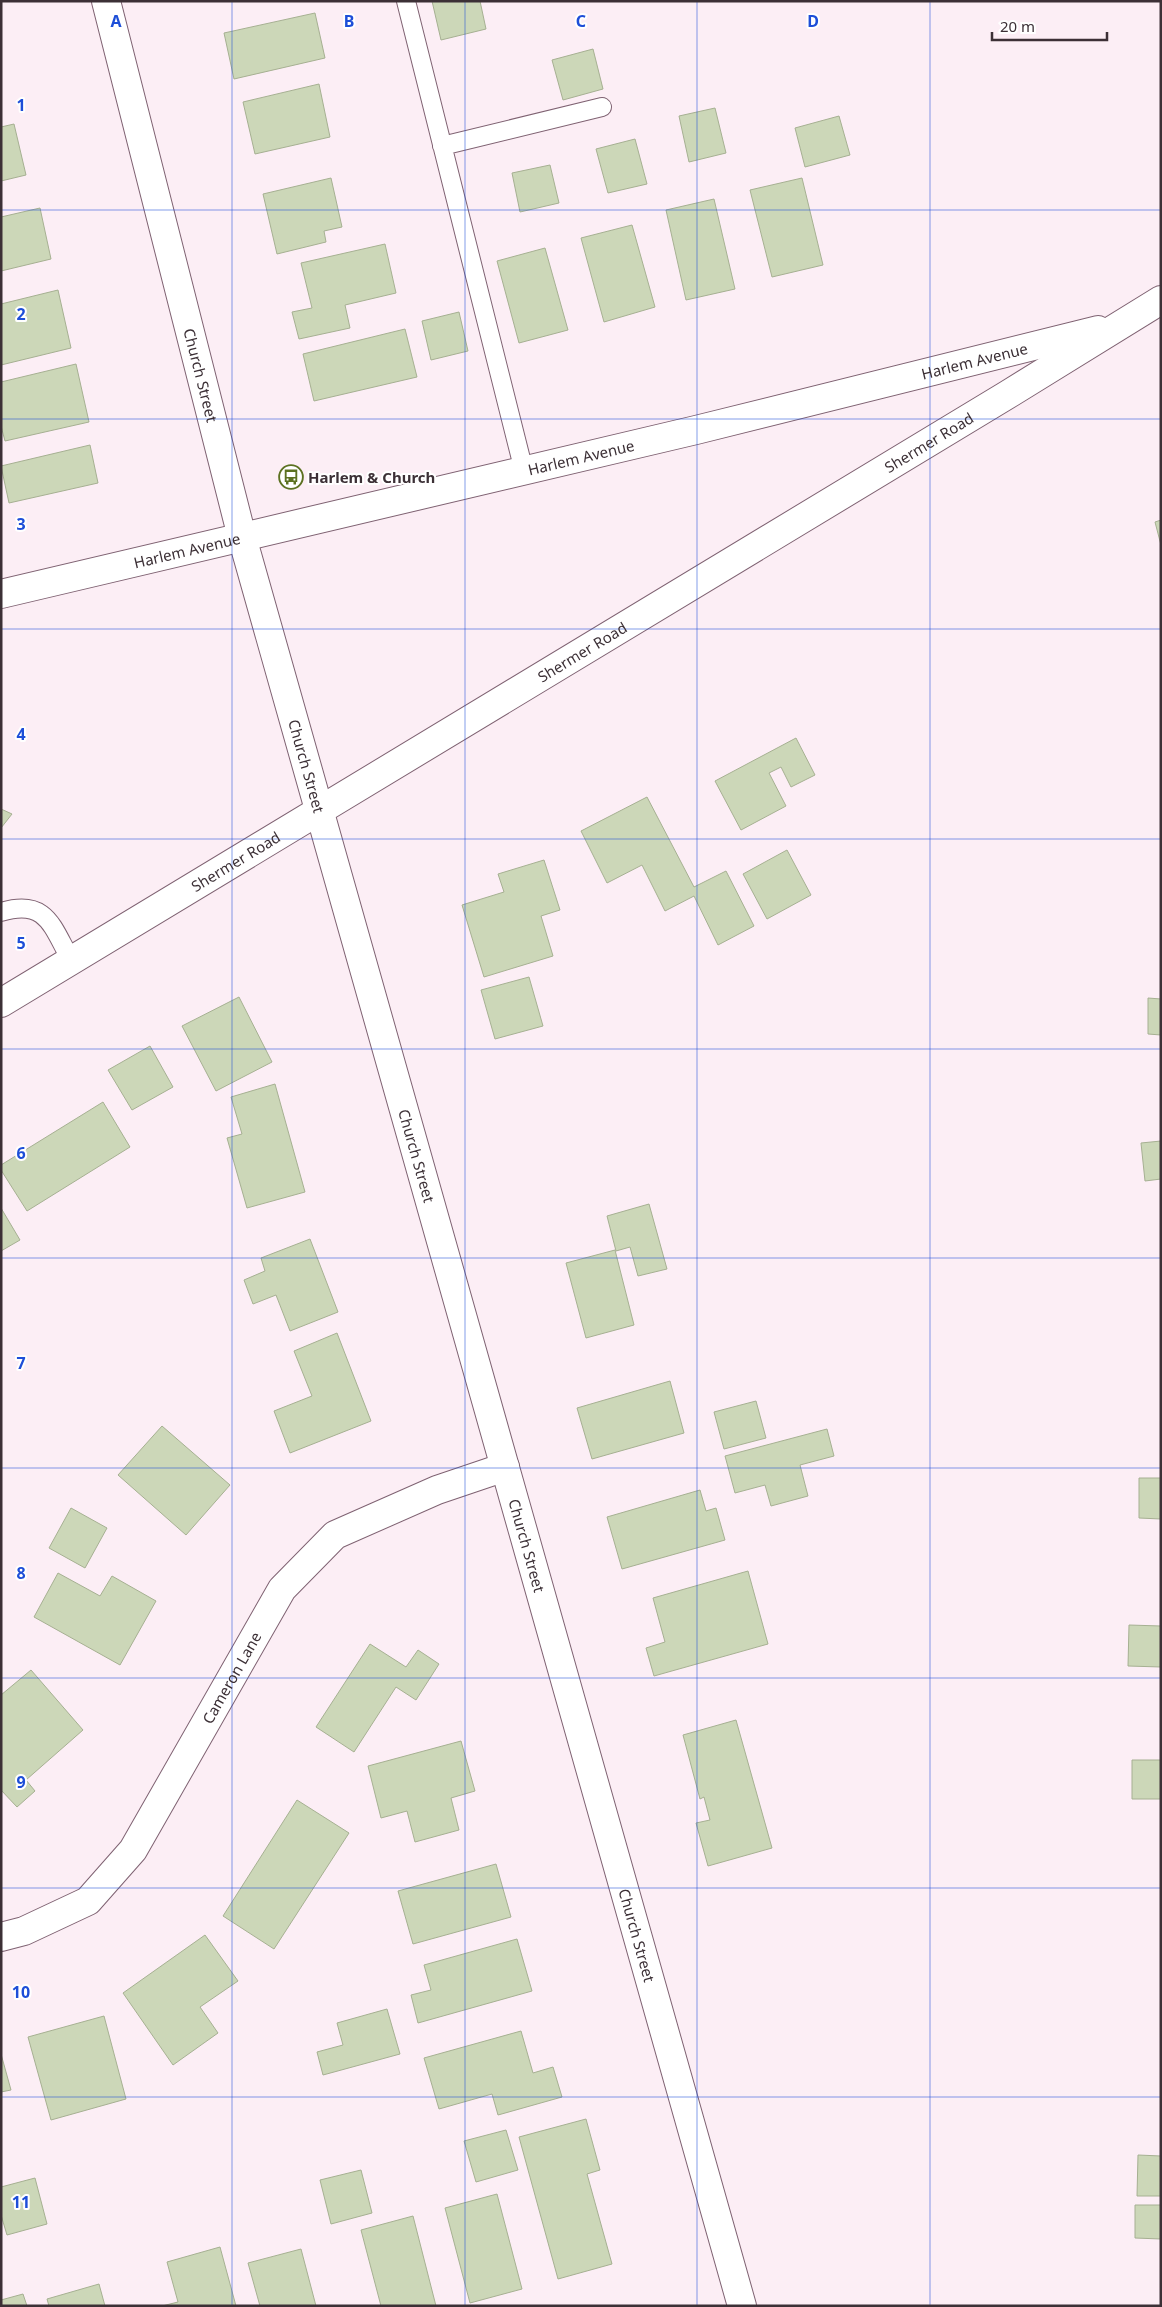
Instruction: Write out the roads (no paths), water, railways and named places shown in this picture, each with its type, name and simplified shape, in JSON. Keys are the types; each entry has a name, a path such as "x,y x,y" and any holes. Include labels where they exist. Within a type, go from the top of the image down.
{"street":[{"name":"Church Street","path":"106,1 242,537 742,2306"},
{"name":"Shermer Road","path":"1,1003 1161,300"},
{"name":"Harlem Avenue","path":"1,594 696,430 1161,315"},
{"name":"Cameron Lane","path":"1,1938 24,1931 88,1901 133,1850 282,1589 335,1535 436,1490 505,1468"}],"lane":[{"path":"406,1 524,471"},
{"path":"442,146 602,106"},
{"path":"1,912 14,908 37,910 46,917 71,960"}],"place":[{"name":"Harlem & Church","path":"291,477"}]}
